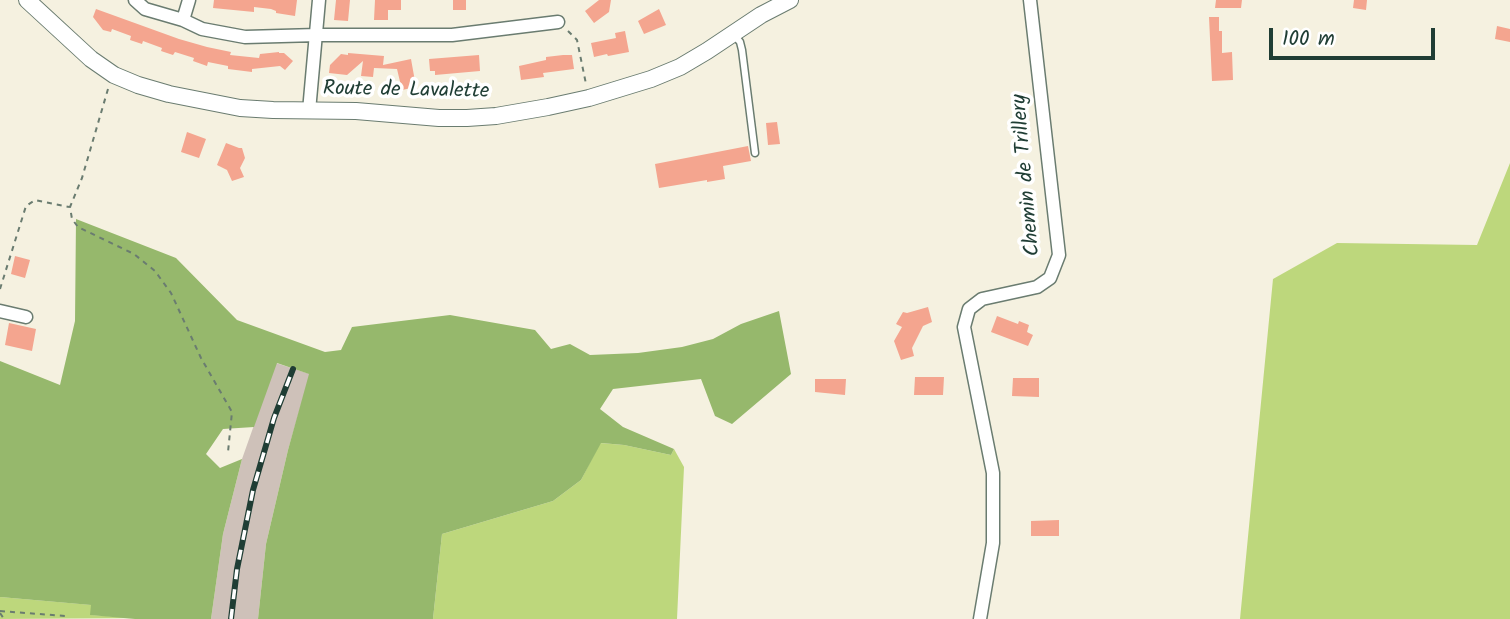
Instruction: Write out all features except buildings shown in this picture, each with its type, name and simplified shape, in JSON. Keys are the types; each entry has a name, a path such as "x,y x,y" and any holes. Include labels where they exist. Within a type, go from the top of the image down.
{"street":[{"name":"Route de Lavalette","path":"27,0 91,59 114,75 169,94 240,108 356,111 439,118 467,118 548,107 651,79 707,51 761,15 790,0"},
{"name":"Route de Lavalette","path":"49,0 59,28"},
{"path":"135,0 145,9 183,20 202,29 245,37 452,35 558,22"},
{"path":"183,20 189,0"},
{"path":"309,111 319,0"},
{"name":"Chemin de Trillery","path":"979,619 993,542 993,473 964,327 969,309 982,299 1037,287 1050,278 1059,255 1030,0"},
{"path":"0,311 26,317"}],"lane":[{"path":"733,34 740,42 742,50 755,153"}],"path":[{"path":"558,22 577,40 589,98"},
{"path":"114,75 82,178 70,207 72,219 78,227 134,254 155,271 171,293 201,358 232,412 228,453"},
{"path":"0,289 26,206 35,200 70,207"},
{"path":"4,619 0,612 65,616 68,619"},
{"path":"19,612 24,619"},
{"path":"40,614 43,619"}],"shaded area":[{"path":"276,363 310,374 288,450 266,544 258,619 211,619 223,534 242,459"}],"green space":[{"path":"1510,163 1510,619 1240,619 1273,279 1337,243 1477,245"},
{"path":"76,219 176,258 237,320 325,352 341,350 352,327 450,315 535,330 551,349 570,344 590,355 638,353 682,347 713,339 741,324 779,311 791,374 732,424 715,416 701,379 613,389 600,409 623,427 674,449 671,455 601,443 581,480 553,501 442,534 433,619 258,619 266,544 309,374 277,363 254,427 223,429 206,454 220,468 242,459 223,534 211,619 135,619 90,615 91,605 0,597 0,361 60,385 75,321"},
{"path":"600,443 671,455 674,449 684,467 677,619 433,619 442,534 553,501 581,480"},
{"path":"0,597 92,605 91,615 136,618 0,619"}],"railway":[{"path":"231,619 237,569 253,490 274,418 293,369"}]}
